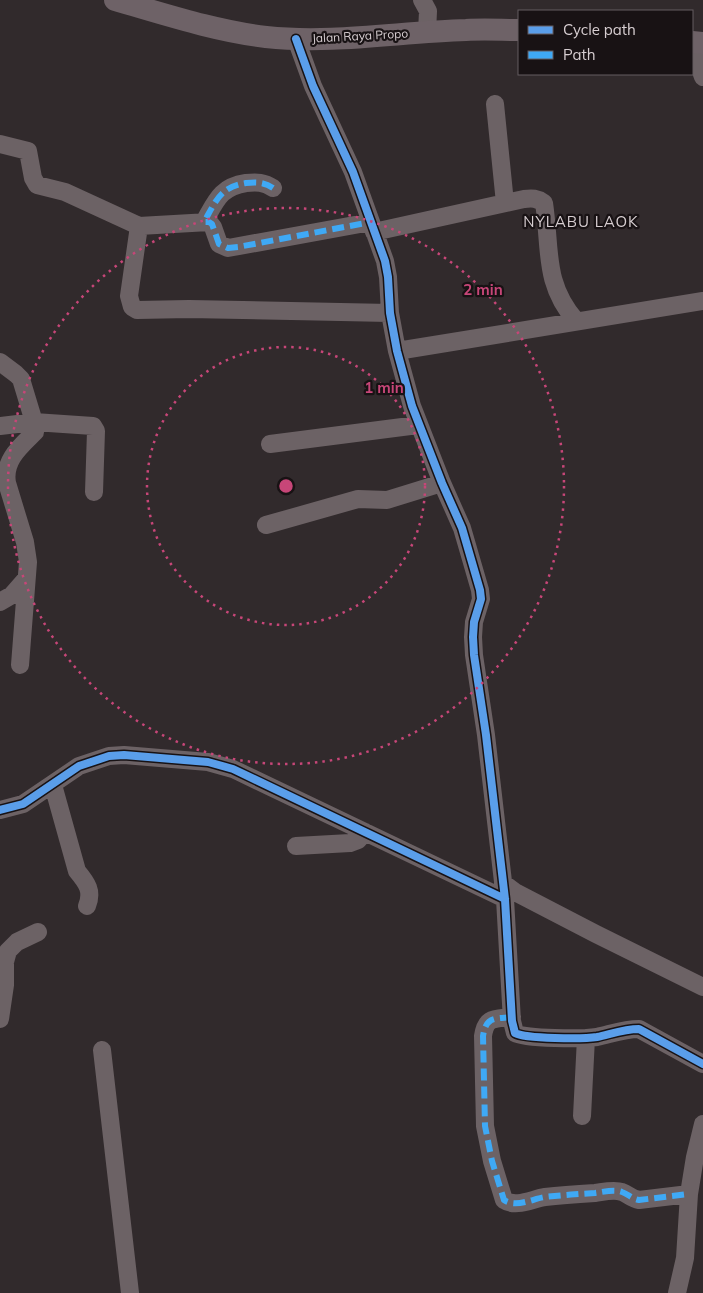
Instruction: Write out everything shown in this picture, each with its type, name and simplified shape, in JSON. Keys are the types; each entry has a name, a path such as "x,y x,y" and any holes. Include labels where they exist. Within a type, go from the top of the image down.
{"main road":[{"name":"Jalan Raya Propo","path":"115,0 232,31 265,37 296,39 361,38 466,30 518,30"}],"street":[{"path":"422,0 428,11 427,33"},
{"path":"296,39 313,86 345,152 387,269 390,313 397,351 418,425 462,528 481,599 474,622 474,655 504,891 513,1029 519,1036 586,1038 629,1029 639,1029 703,1064"},
{"path":"693,49 703,77"},
{"path":"495,104 505,203"},
{"path":"0,144 28,151 32,178 37,185 65,192 138,226 209,222 212,224 219,244 228,248 373,227 534,198 544,203 547,252 559,298 564,307 576,320"},
{"path":"204,222 224,190 236,184 265,183 273,188"},
{"path":"138,226 129,296 132,307 137,310 189,309 390,313"},
{"path":"397,351 576,320 703,301"},
{"path":"0,362 21,379 34,422 35,432 5,462 6,478 25,542 28,562 20,666"},
{"path":"0,426 34,422 93,426 96,431 94,492"},
{"path":"270,444 418,425"},
{"path":"266,525 358,499 387,500 442,483"},
{"path":"0,602 12,596 26,579"},
{"path":"0,810 23,804 79,766 109,756 124,755 208,762 233,769 364,832 504,891 516,892 703,987"},
{"path":"53,785 77,871 85,880 89,890 90,897 87,906"},
{"path":"296,846 350,844 358,840 364,832"},
{"path":"0,1019 2,985 8,951 17,942 38,932"},
{"path":"512,1017 490,1020 484,1026 483,1036 485,1126 492,1161 504,1200 509,1204 516,1204 533,1199 571,1193 615,1191 622,1192 632,1199 639,1200 689,1194"},
{"path":"582,1116 586,1038"},
{"path":"102,1050 130,1293"},
{"path":"677,1293 685,1258 689,1194 703,1124"}],"marked path":[{"path":"273,188 260,183 246,183 230,188 220,196 204,222 212,224 219,244 228,248 238,247 371,222"},
{"path":"512,1017 492,1020 486,1025 483,1036 485,1126 492,1161 504,1200 519,1203 545,1197 612,1191 619,1191 639,1200 689,1194"}],"cycle path":[{"path":"296,39 313,86 353,172 385,261 390,313 397,351 412,406 462,528 480,590 481,599 474,622 474,655 486,735 505,899 512,1021 515,1033 542,1037 580,1038 597,1037 639,1029 703,1064"},
{"path":"0,810 23,804 79,766 109,756 124,755 208,762 233,769 505,899"}],"district":[{"name":"NYLABU LAOK","path":"581,222"}]}
